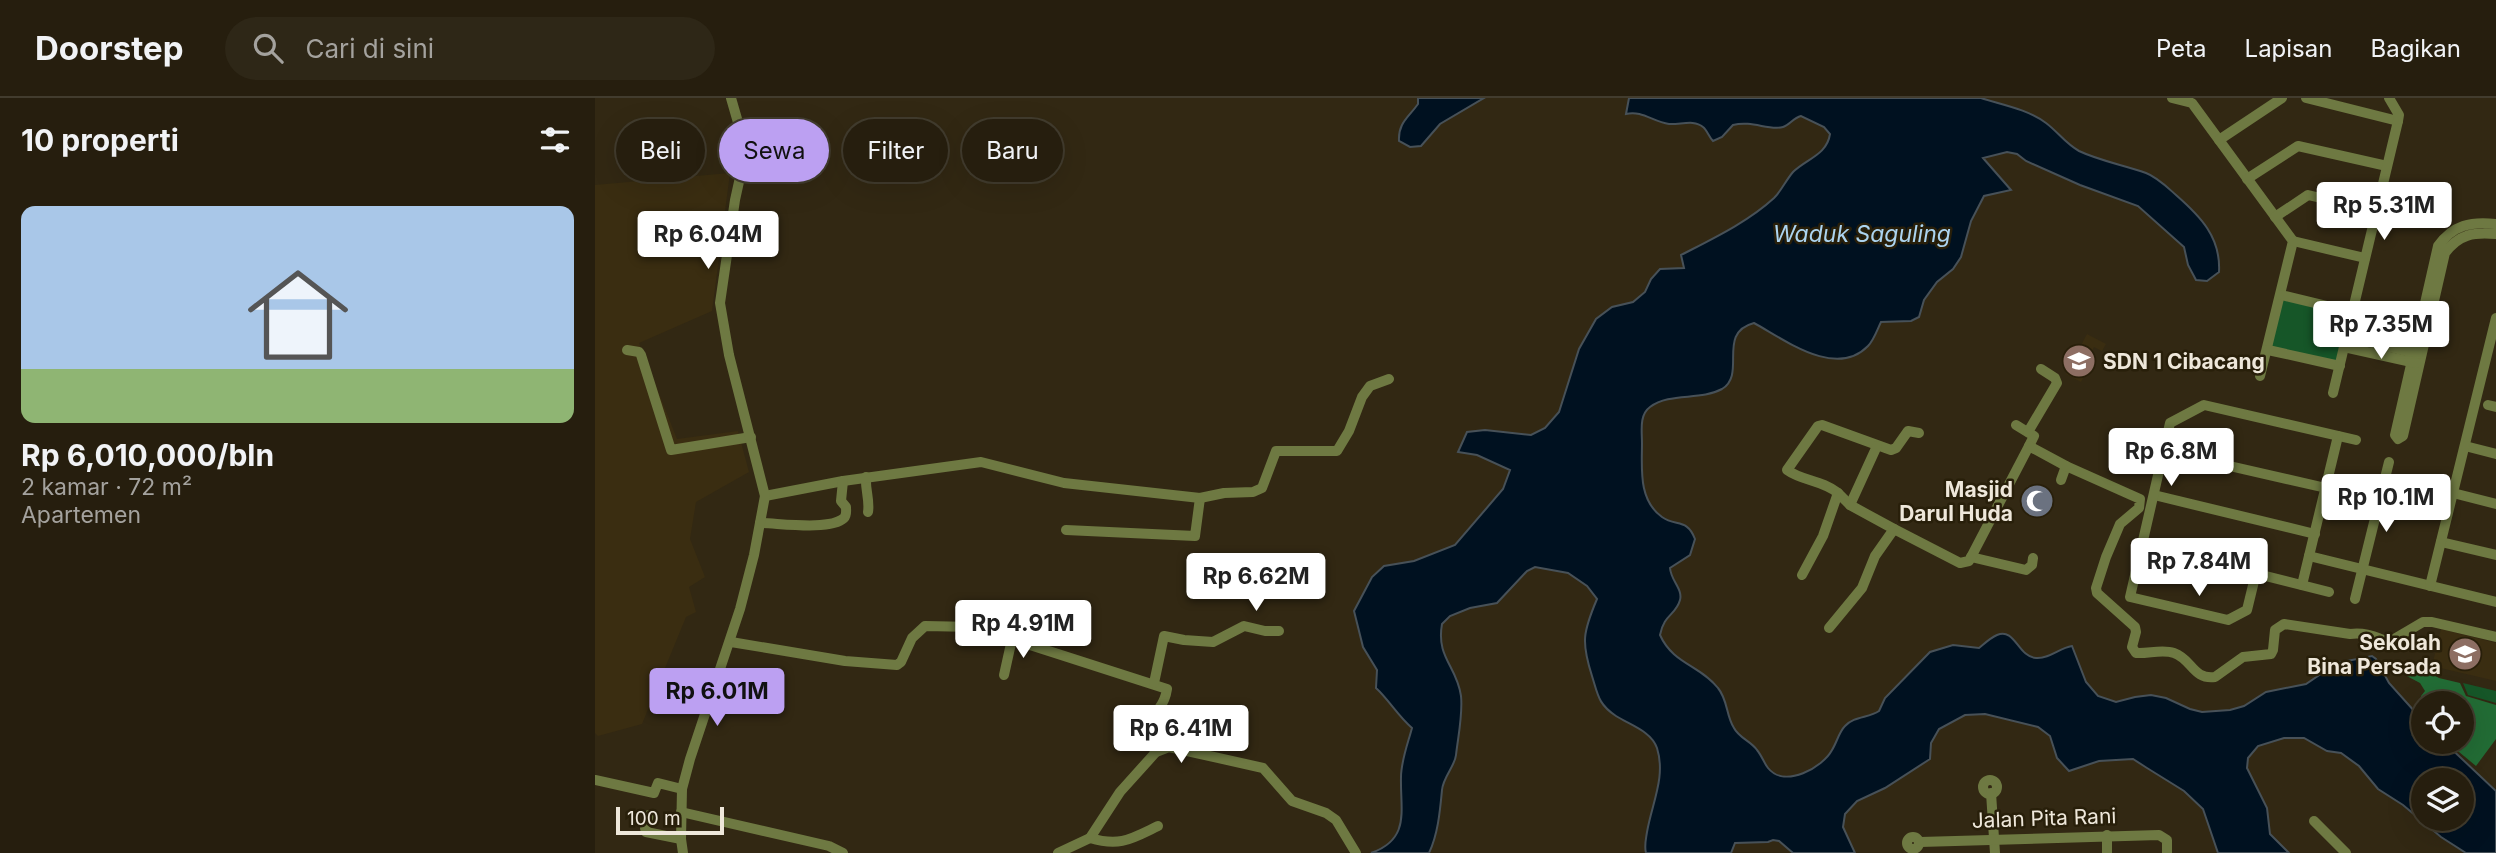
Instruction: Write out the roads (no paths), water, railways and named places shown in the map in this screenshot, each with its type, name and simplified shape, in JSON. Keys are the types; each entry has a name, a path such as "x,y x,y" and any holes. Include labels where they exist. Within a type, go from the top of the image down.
{"street":[{"path":"683,853 683,789 690,759 731,642 754,555 765,496 729,355 720,303 736,190 746,157 730,98"},
{"path":"2172,98 2196,100 2219,140 2293,242 2365,258"},
{"path":"2219,140 2282,98"},
{"path":"2306,98 2398,121"},
{"path":"2333,393 2398,121 2399,115 2389,98"},
{"path":"2248,179 2298,146 2387,166"},
{"path":"2275,217 2308,195 2376,211"},
{"path":"2496,224 2481,222 2462,225 2447,234 2438,246 2417,359 2403,436 2398,439 2395,435 2417,359 2445,253 2462,236 2477,232 2496,234"},
{"path":"2260,376 2293,242"},
{"path":"2281,295 2352,312"},
{"path":"2430,586 2496,318"},
{"path":"2346,342 2417,359"},
{"path":"627,350 639,352 641,355 671,450 751,437"},
{"path":"2268,350 2340,366"},
{"path":"2028,432 2057,383 2055,378 2041,369"},
{"path":"765,496 866,477 981,462 1065,484 1200,498 1224,493 1253,492 1262,488 1276,451 1337,451 1349,431 1362,397 1370,386 1389,379"},
{"path":"2256,573 2247,610 2228,620 2130,597 2170,423 2204,405 2356,440"},
{"path":"1919,433 1908,431 1894,450 1822,425 1813,431 1787,470 1822,483 1850,505 1960,563 1965,563 1971,557 2034,437 2015,425"},
{"path":"2302,585 2338,436"},
{"path":"1850,505 1877,446"},
{"path":"2029,446 2141,501 2139,508 2120,524 2097,588 2097,593 2135,626 2132,647 2136,653 2162,651 2177,654 2197,674 2210,678 2243,657 2270,654 2276,630 2284,624 2350,634 2360,632 2389,642 2414,626 2432,622 2496,637"},
{"path":"2465,446 2496,454"},
{"path":"2164,451 2326,488"},
{"path":"2355,599 2389,462"},
{"path":"2061,480 2066,466"},
{"path":"866,477 868,512"},
{"path":"760,523 822,525 842,519 846,514 846,508 841,501 843,481"},
{"path":"1802,575 1815,553 1838,493"},
{"path":"2453,493 2496,504"},
{"path":"2154,495 2315,534"},
{"path":"1066,530 1194,536 1200,498"},
{"path":"1829,628 1862,588 1875,556 1894,529"},
{"path":"2441,541 2496,555"},
{"path":"2142,545 2329,592"},
{"path":"2309,556 2496,602"},
{"path":"1971,557 2026,570 2032,565 2033,558"},
{"path":"731,642 897,665 910,642 925,626 932,624 974,628 1167,689 1156,714 1139,726 1156,752"},
{"path":"1154,683 1164,636 1213,642 1244,626 1279,631"},
{"path":"1004,675 1012,639"},
{"path":"1058,853 1090,838 1120,792 1156,752 1169,747 1196,755 1253,764 1269,773 1292,801 1326,813 1339,824 1356,853"},
{"path":"595,780 654,793 658,783 683,789"},
{"path":"1991,793 1995,853"},
{"path":"681,812 843,853"},
{"path":"649,815 646,832 681,839"},
{"path":"2315,821 2346,853"},
{"path":"1090,838 1107,843 1125,842 1158,826"},
{"path":"2107,835 2107,853"},
{"name":"Jalan Pita Rani","path":"1920,842 2159,835 2167,840 2167,853"}],"water":[{"path":"1418,98 1484,98 1440,124 1421,146 1410,147 1399,141 1399,135 1404,121 1418,104"},
{"name":"Waduk Saguling","path":"1629,98 1981,98 2039,118 2079,151 2154,177 2201,219 2217,248 2219,272 2207,281 2196,280 2188,265 2184,247 2138,206 2080,185 2026,161 2017,154 2007,152 1983,158 2011,190 1984,196 1971,221 1961,257 1924,300 1919,317 1911,321 1881,322 1868,346 1855,355 1841,359 1811,353 1754,323 1736,335 1732,374 1722,389 1704,395 1658,402 1646,410 1642,428 1645,493 1654,510 1667,520 1685,525 1695,539 1690,555 1670,568 1680,592 1680,600 1664,623 1660,635 1672,652 1718,688 1734,728 1754,747 1775,774 1793,776 1821,763 1834,747 1845,726 1853,720 1879,711 1885,698 1930,652 1953,645 1979,648 1997,635 2003,634 2013,638 2025,653 2036,658 2046,657 2072,646 2086,682 2098,696 2116,702 2151,695 2202,712 2244,706 2266,692 2306,684 2337,663 2372,656 2389,683 2411,708 2411,754 2457,754 2472,768 2411,768 2411,812 2378,789 2359,766 2341,753 2327,751 2304,738 2284,738 2258,746 2248,758 2247,768 2267,808 2270,834 2289,853 2218,853 2203,809 2184,791 2133,759 2099,761 2069,771 2057,758 2050,736 2038,727 1985,714 1965,715 1939,729 1931,743 1930,759 1885,788 1857,801 1845,814 1843,827 1855,853 1793,853 1779,841 1773,840 1735,843 1731,853 1646,853 1647,832 1659,780 1657,748 1645,733 1610,712 1597,694 1588,664 1585,637 1597,599 1587,586 1568,573 1535,567 1527,571 1497,603 1470,608 1450,616 1442,624 1442,645 1459,686 1461,710 1455,759 1443,785 1435,838 1429,853 1371,853 1384,847 1398,832 1402,812 1402,765 1412,728 1376,688 1377,670 1363,647 1354,611 1372,577 1384,566 1414,561 1455,545 1503,489 1510,470 1477,455 1458,452 1467,432 1485,430 1531,435 1545,428 1559,412 1579,349 1596,319 1612,307 1633,302 1645,292 1660,269 1684,268 1681,255 1729,230 1764,207 1777,195 1798,167 1825,147 1830,134 1824,127 1801,116 1778,128 1733,125 1722,137 1713,141 1704,128 1695,123 1669,124 1632,113 1626,114"},
{"name":"Waduk Saguling","path":"2474,770 2496,791 2496,853 2466,853 2434,831 2474,831"}],"place":[{"name":"SDN 1 Cibacang","path":"2079,361"},
{"name":"Masjid Darul Huda","path":"2037,501"},
{"name":"Sekolah Bina Persada","path":"2465,654"}]}
